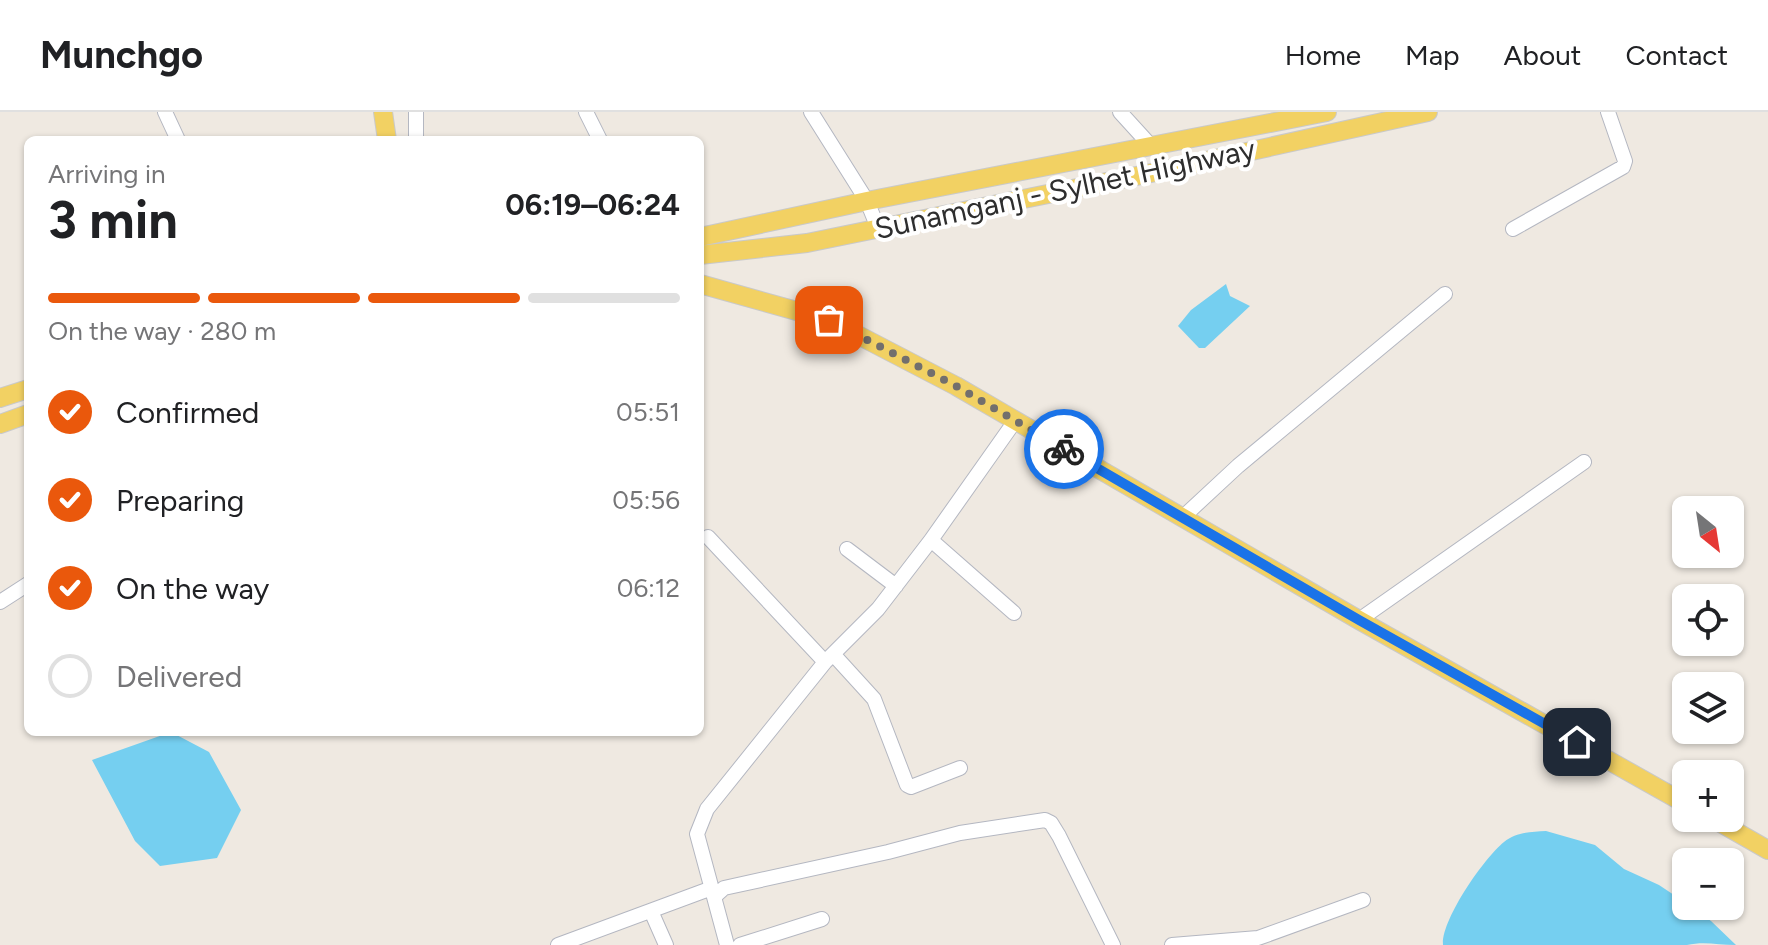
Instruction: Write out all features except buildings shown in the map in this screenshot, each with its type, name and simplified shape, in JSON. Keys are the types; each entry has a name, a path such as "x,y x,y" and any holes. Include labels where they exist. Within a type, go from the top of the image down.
{"main road":[{"path":"383,112 386,136"},
{"name":"Sunamganj - Sylhet Highway","path":"704,236 867,201 1327,112"},
{"name":"Sunamganj - Sylhet Highway","path":"704,255 807,243 1428,112"},
{"path":"1038,169 1043,195"},
{"path":"802,215 807,243"},
{"path":"704,285 829,320 956,386 1359,620 1672,796"},
{"path":"0,398 24,390"},
{"path":"0,424 24,415"},
{"path":"1736,832 1768,850"}],"street":[{"path":"165,112 176,136"},
{"path":"416,112 416,136"},
{"path":"586,112 598,136"},
{"path":"811,112 867,201 878,228"},
{"path":"1120,112 1150,145"},
{"path":"1513,229 1623,167 1625,161 1608,112"},
{"path":"1182,518 1238,466 1445,294"},
{"path":"727,945 697,834 707,809 829,658 878,609 1015,421"},
{"path":"1359,620 1584,462"},
{"path":"708,537 874,699 907,785 911,787 960,768"},
{"path":"931,540 1014,613"},
{"path":"847,549 896,586"},
{"path":"0,602 24,587"},
{"path":"558,945 724,888 960,833 1045,820 1051,823 1059,836 1113,945"},
{"path":"1172,945 1258,938 1363,900"},
{"path":"651,911 666,945"},
{"path":"740,945 822,919"}],"water":[{"path":"1226,284 1230,296 1250,306 1205,348 1199,348 1178,326 1191,310"},
{"path":"160,736 179,736 209,752 241,810 217,858 160,866 135,841 92,760"},
{"path":"1546,831 1595,845 1624,869 1672,894 1672,920 1710,920 1736,945 1443,945 1449,921 1475,875 1504,842 1524,833"}],"way so far":[{"path":"829,320 956,386 1064,449"}],"route":[{"path":"1064,449 1577,742"}]}
